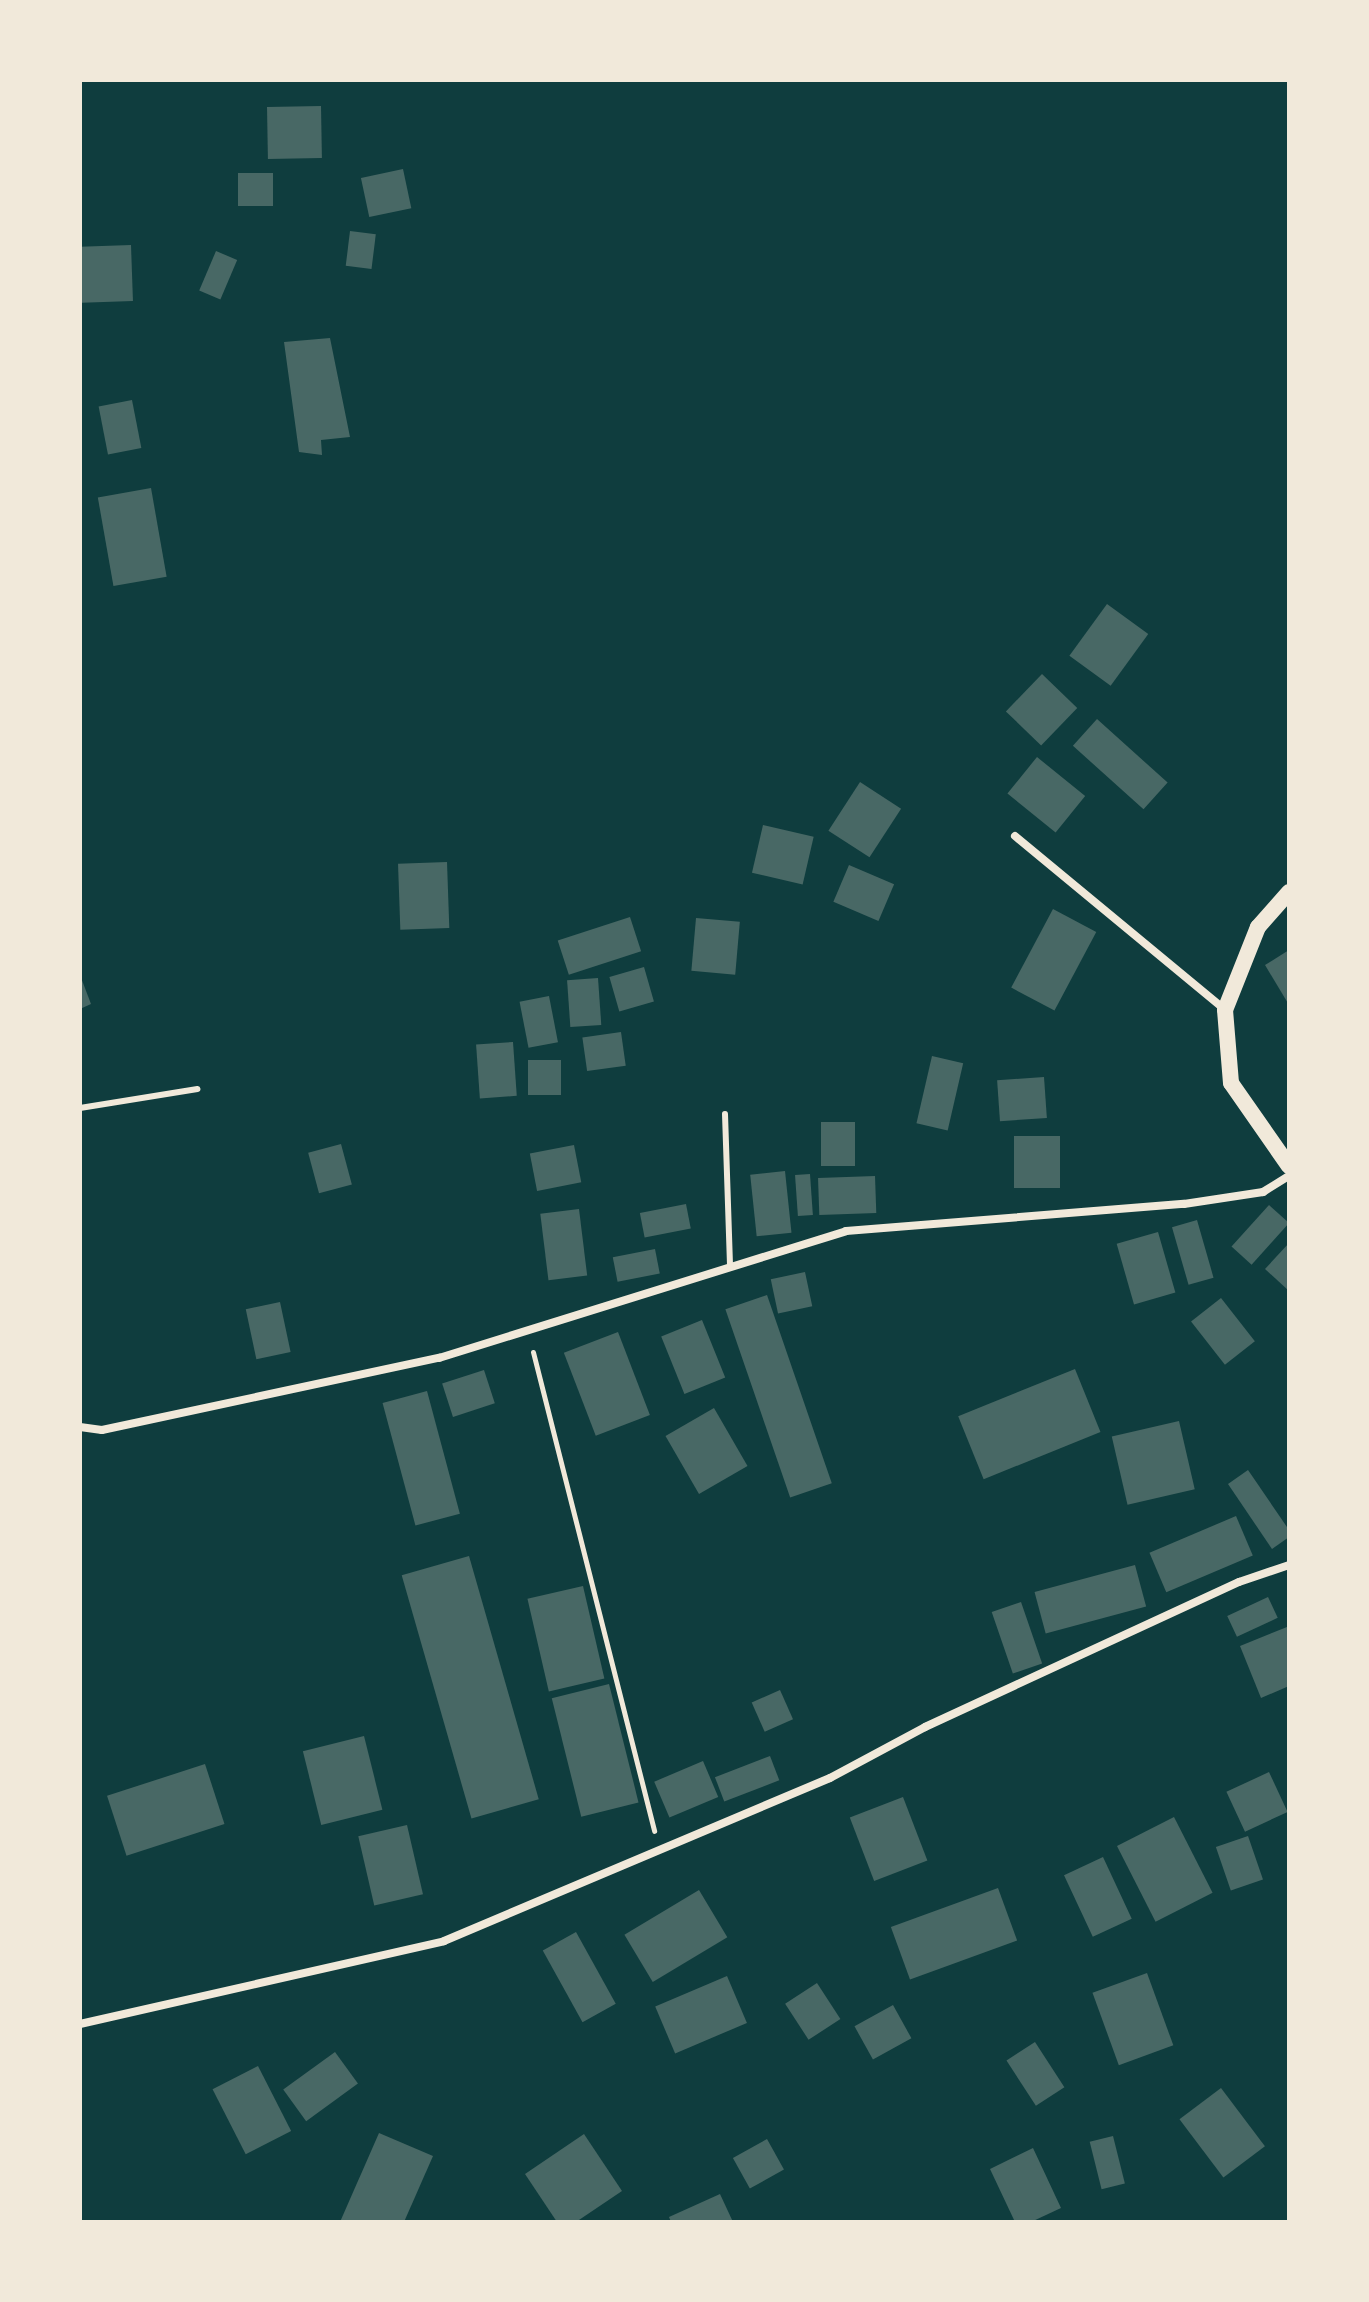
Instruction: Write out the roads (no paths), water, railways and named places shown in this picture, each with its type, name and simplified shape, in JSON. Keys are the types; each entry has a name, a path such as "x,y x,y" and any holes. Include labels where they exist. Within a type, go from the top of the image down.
{"main road":[{"path":"1289,892 1258,927 1225,1010 1231,1083 1289,1166"}],"street":[{"path":"1015,836 1225,1010"},
{"path":"80,1427 102,1430 423,1362 846,1231 1184,1204 1263,1192 1289,1176"},
{"path":"80,2024 444,1941 830,1778 925,1727 1239,1582 1289,1565"}],"lane":[{"path":"80,1108 197,1089"},
{"path":"725,1114 730,1267"}]}
